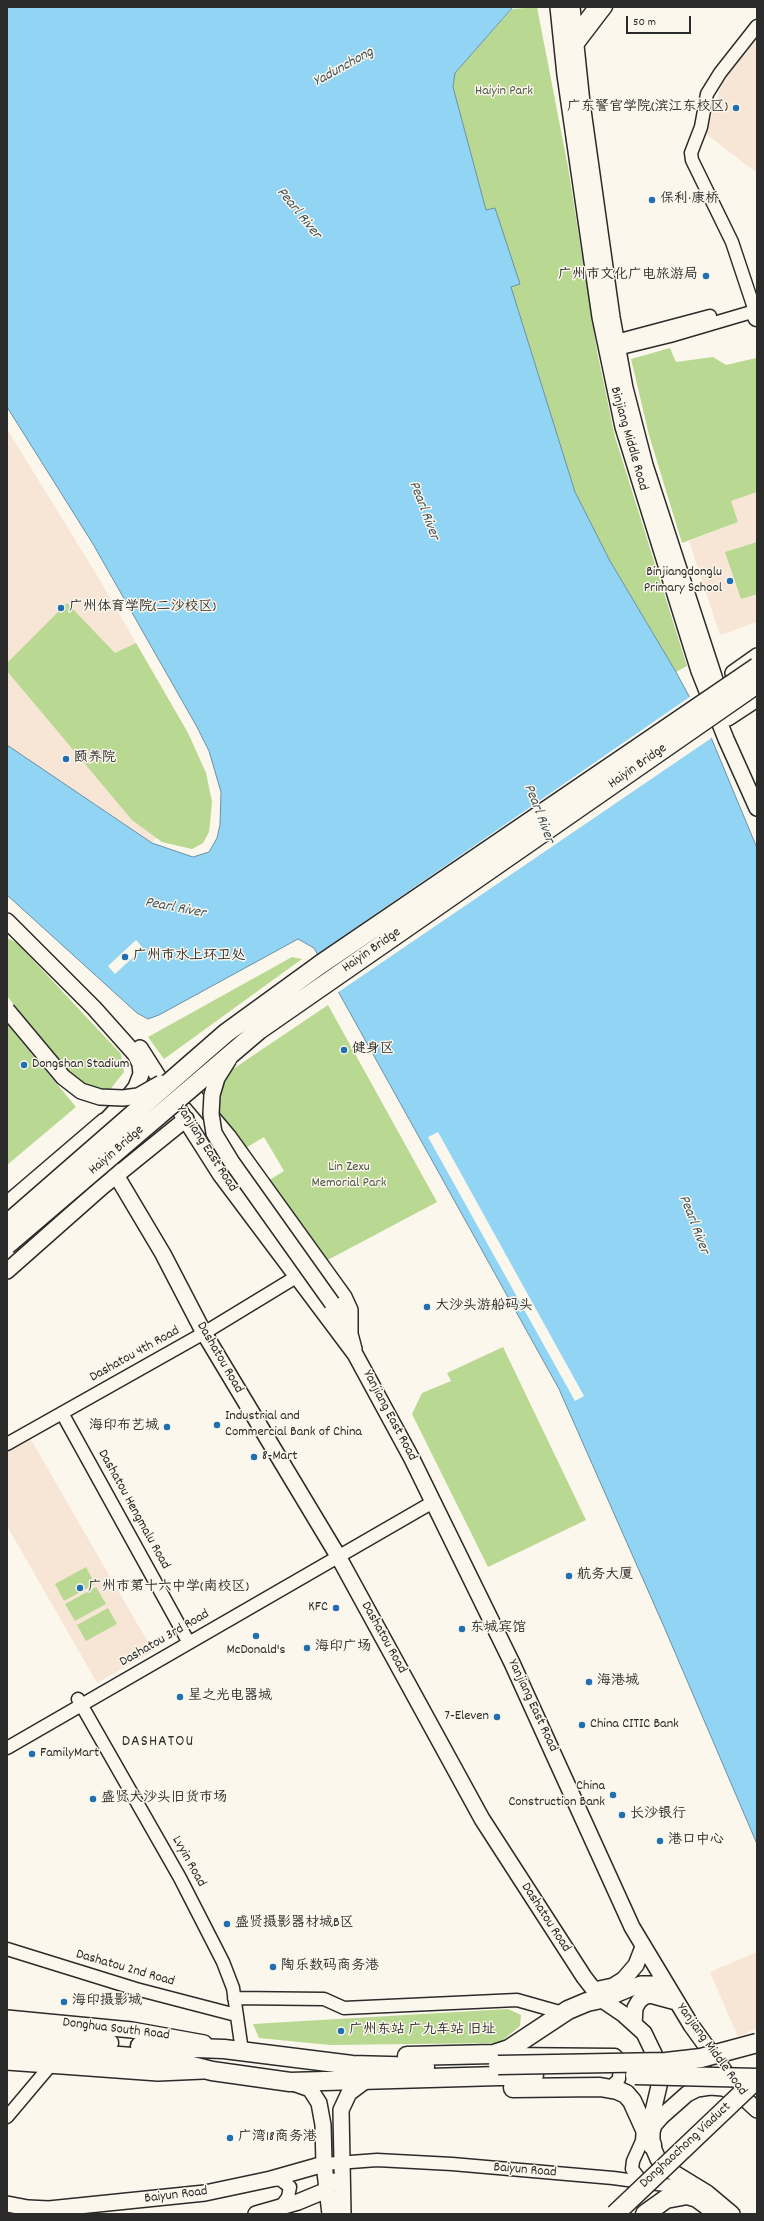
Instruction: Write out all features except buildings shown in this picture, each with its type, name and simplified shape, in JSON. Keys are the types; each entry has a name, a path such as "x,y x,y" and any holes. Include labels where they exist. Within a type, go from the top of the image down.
{"highway":[{"name":"Haiyin Bridge","path":"7,1224 226,1032 320,964 757,667"},
{"name":"Haiyin Bridge","path":"7,1245 246,1040 757,684"},
{"path":"496,2059 563,2013 598,1995"},
{"path":"7,2032 40,2043 169,2060 212,2071 290,2082 360,2084 394,2090 605,2087 626,2094 638,2111 652,2146"},
{"path":"7,2047 40,2043 233,2050 370,2067 496,2059 671,2062 706,2057 757,2043"},
{"path":"360,2084 534,2075 598,2074 757,2079"},
{"name":"Donghaochong Viaduct","path":"615,2214 757,2079"},
{"name":"Donghaochong Viaduct","path":"632,2214 696,2152 750,2095"},
{"path":"647,2211 666,2199 687,2195 697,2198 719,2214"}],"main road":[{"name":"Binjiang Middle Road","path":"558,7 578,165 613,345 633,422 716,686 728,718 757,784"},
{"name":"Binjiang Middle Road","path":"572,7 582,103 623,427 699,671 712,705 757,808"},
{"path":"757,656 716,686 712,705 728,718 757,699"},
{"name":"Yanjiang East Road","path":"7,910 90,993 138,1045 220,1174 355,1354 433,1502 512,1663 568,1783 606,1873 643,1947 668,1988"},
{"path":"7,921 14,933 127,1043 138,1059 140,1074 136,1087 129,1096 104,1120 7,1204"},
{"path":"7,1010 63,1077 75,1088 87,1093 107,1098 130,1098 150,1090 180,1071"},
{"path":"246,1040 227,1061 215,1084 211,1108 214,1132 231,1161 332,1303 355,1354"},
{"path":"138,1045 160,1068 196,1098 228,1136 344,1297 350,1310 350,1334 355,1354"},
{"path":"7,1271 102,1187 186,1119 165,1102 152,1098 125,1105 104,1120"},
{"name":"Dashatou Road","path":"104,1120 99,1130 99,1140 103,1153 163,1254 204,1334 338,1556 482,1819 598,1995 644,2033 652,2048 660,2071 659,2086 650,2124 652,2146"},
{"path":"75,1145 87,1151 96,1162 103,1177 102,1187"},
{"path":"598,1995 624,1979 636,1964 643,1947"},
{"path":"598,1995 641,1984 651,1984 668,1988"},
{"name":"Yanjiang Middle Road","path":"668,1988 691,2025 750,2095 757,2110"},
{"path":"634,2024 635,2008 639,2001 644,1997 650,1995 676,2002"},
{"name":"Donghua South Road","path":"7,2018 132,2030 190,2040 233,2050"},
{"path":"7,2062 158,2073 212,2071"},
{"path":"290,2082 310,2089 319,2103 323,2125 324,2164 330,2214"},
{"path":"343,2214 341,2110 344,2101 360,2084"},
{"path":"732,2214 707,2193 666,2168 658,2159 652,2146 654,2125 686,2094 697,2089 710,2087 723,2088 750,2095"},
{"path":"256,2214 282,2207 327,2190 342,2163"},
{"name":"Baiyun Road","path":"7,2204 28,2208 63,2211 205,2193 271,2179 324,2164"}],"street":[{"path":"564,54 576,38 595,7"},
{"path":"576,38 606,7"},
{"path":"613,345 670,336 755,311 732,242 692,160 691,152 701,127 704,102 709,89 730,58 757,26"},
{"name":"Dashatou 4th Road","path":"7,1444 204,1334 296,1277"},
{"name":"Dashatou Hengmalu Road","path":"62,1413 187,1639"},
{"name":"Dashatou 3rd Road","path":"7,1738 79,1701 187,1639 322,1568 338,1556 433,1502"},
{"name":"Dashatou 3rd Road","path":"7,1748 79,1701"},
{"name":"Lvyin Road","path":"79,1701 180,1878 223,1962 233,1988 236,2015 233,2050"},
{"name":"Dashatou 2nd Road","path":"7,1949 136,1989 236,2015"},
{"path":"234,1998 324,1999 344,2008 517,2000 563,2013"},
{"path":"496,2059 615,2055 620,2060 619,2079 612,2086 605,2087"},
{"path":"7,2117 50,2066"},
{"path":"642,2182 632,2169 633,2161 642,2141 644,2126"},
{"name":"Baiyun Road","path":"324,2164 377,2160 444,2164 687,2186 707,2193"},
{"path":"271,2179 281,2180 290,2187 288,2197 282,2207"}],"shaded area":[{"name":"广东警官学院(滨江东校区)","path":"757,37 757,173 706,134 722,83"},
{"name":"广州体育学院(二沙校区)","path":"7,429 95,572 188,733 206,773 212,802 209,832 203,843 192,849 162,842 156,838 152,843 7,746"},
{"name":"Binjiangdonglu Primary School","path":"757,492 757,622 720,635 689,541 738,522 730,501"},
{"name":"广州市第十六中学(南校区)","path":"30,1438 153,1651 97,1683 7,1526 7,1451"},
{"path":"757,1952 757,2028 738,2037 710,1972"}],"green space":[{"name":"Haiyin Park","path":"537,7 568,167 597,351 615,437 687,666 676,672 610,561 575,492 511,287 519,284 495,208 486,210 453,87 455,73 512,9"},
{"path":"670,348 676,362 713,357 726,365 756,358 757,363 757,492 731,501 738,522 682,543 649,435 631,359"},
{"path":"757,542 757,594 741,599 725,552"},
{"path":"67,603 115,653 136,643 188,733 206,773 212,802 209,832 203,843 192,849 162,842 132,820 7,671 7,663"},
{"path":"7,938 17,943 121,1054 124,1072 108,1092 91,1089 75,1081 7,996"},
{"path":"292,957 302,959 164,1059 148,1037"},
{"name":"Lin Zexu Memorial Park","path":"328,1005 437,1202 324,1262 266,1182 284,1171 264,1137 244,1149 216,1114 216,1098 223,1079 233,1069"},
{"name":"Dongshan Stadium","path":"7,1024 76,1107 7,1165"},
{"path":"503,1347 586,1520 488,1567 412,1414 422,1393 451,1381 447,1373"},
{"path":"86,1567 95,1584 64,1601 55,1584"},
{"path":"96,1587 106,1604 75,1621 65,1604"},
{"path":"108,1608 117,1624 86,1641 77,1625"},
{"path":"508,2009 521,2015 520,2026 499,2043 330,2045 259,2038 253,2024"}],"water":[{"path":"7,7 513,7 455,73 453,87 486,210 495,208 520,284 511,287 575,492 610,561 676,672 710,735 757,848 757,1844 665,1629 559,1389 314,948 298,939 159,1015 148,1019 137,1013 7,895 7,745 152,843 193,857 209,852 217,838 220,825 221,792 209,751 197,727 93,544 7,407"}],"pier":[{"path":"691,696 713,737 337,993 316,955"},
{"name":"广州市水上环卫处","path":"136,940 143,948 115,974 108,966"},
{"path":"438,1132 584,1396 575,1401 428,1137"}],"place":[{"name":"广东警官学院(滨江东校区)","path":"736,108"},
{"name":"保利·康桥","path":"652,200"},
{"name":"广州市文化广电旅游局","path":"706,276"},
{"name":"Binjiangdonglu Primary School","path":"730,581"},
{"name":"广州体育学院(二沙校区)","path":"61,608"},
{"name":"颐养院","path":"66,759"},
{"name":"广州市水上环卫处","path":"125,957"},
{"name":"健身区","path":"344,1050"},
{"name":"Dongshan Stadium","path":"24,1065"},
{"name":"大沙头游船码头","path":"427,1307"},
{"name":"Industrial and Commercial Bank of China","path":"217,1425"},
{"name":"海印布艺城","path":"167,1427"},
{"name":"8-Mart","path":"254,1457"},
{"name":"航务大厦","path":"569,1576"},
{"name":"广州市第十六中学(南校区)","path":"80,1588"},
{"name":"KFC","path":"336,1608"},
{"name":"东城宾馆","path":"462,1629"},
{"name":"McDonald's","path":"256,1636"},
{"name":"海印广场","path":"307,1648"},
{"name":"海港城","path":"589,1682"},
{"name":"星之光电器城","path":"180,1697"},
{"name":"7-Eleven","path":"497,1717"},
{"name":"China CITIC Bank","path":"582,1725"},
{"name":"FamilyMart","path":"32,1754"},
{"name":"China Construction Bank","path":"613,1795"},
{"name":"盛贤大沙头旧货市场","path":"93,1799"},
{"name":"长沙银行","path":"622,1815"},
{"name":"港口中心","path":"660,1841"},
{"name":"盛贤摄影器材城B区","path":"227,1924"},
{"name":"陶乐数码商务港","path":"273,1967"},
{"name":"海印摄影城","path":"64,2002"},
{"name":"广州东站 广九车站 旧址","path":"341,2031"},
{"name":"广湾18商务港","path":"230,2138"}],"district":[{"name":"DASHATOU","path":"158,1743"}],"water label":[{"name":"Yadunchong","path":"344,68"},
{"name":"Pearl River","path":"298,214"},
{"name":"Pearl River","path":"423,511"},
{"name":"Pearl River","path":"538,814"},
{"name":"Pearl River","path":"175,909"},
{"name":"Pearl River","path":"693,1225"}]}
